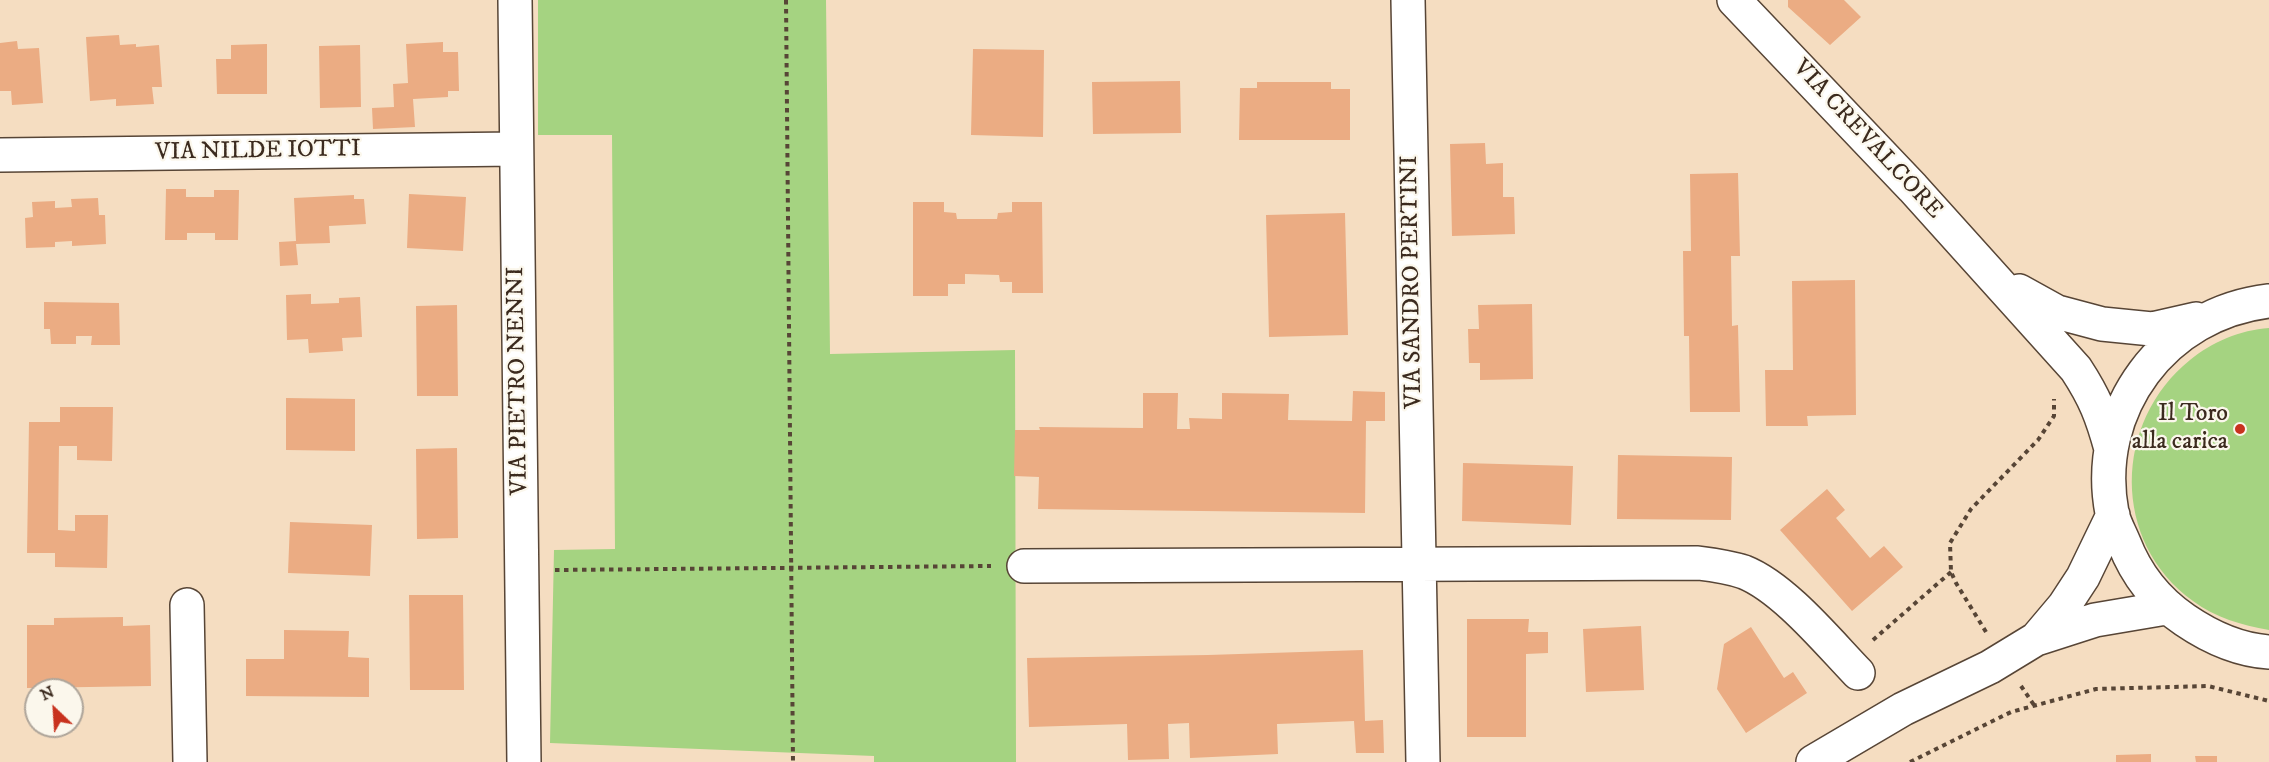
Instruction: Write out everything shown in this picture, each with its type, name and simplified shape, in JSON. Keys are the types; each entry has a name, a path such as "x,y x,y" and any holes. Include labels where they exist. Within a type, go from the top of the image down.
{"street":[{"name":"VIA PIETRO NENNI","path":"515,0 524,762"},
{"name":"VIA SANDRO PERTINI","path":"1408,0 1423,762"},
{"name":"VIA CREVALCORE","path":"1734,0 1999,281 2076,369 2101,412 2111,449"},
{"name":"VIA NILDE IOTTI","path":"0,155 516,148"},
{"name":"VIA CREVALCORE","path":"1999,281 2057,312 2102,324 2151,329 2210,316 2248,303 2269,301"},
{"name":"VIA CREVALCORE","path":"2210,316 2174,339 2145,370 2123,407 2111,449 2109,482 2112,515 2133,566 2166,608 2207,635 2252,651 2269,652"},
{"path":"2036,639 2064,606 2083,577 2112,515"},
{"path":"1024,566 1698,563 1721,566 1745,573 1774,590 1853,668"},
{"path":"187,605 190,762"},
{"path":"1813,762 1903,709 2003,659 2036,639 2095,620 2166,608"}],"path":[{"path":"786,0 793,762"},
{"path":"2034,705 1956,583 1951,572 1950,543 1971,509 2037,440 2055,416 2054,397"},
{"path":"521,570 1024,566"},
{"path":"1853,668 1951,572"},
{"path":"1910,762 2011,711 2096,689 2208,686 2269,701"}],"green space":[{"path":"538,0 826,0 830,354 1015,350 1016,762 874,762 874,756 550,743 554,550 615,549 612,135 538,135"},
{"path":"2269,328 2269,630 2239,623 2211,612 2193,601 2166,576 2147,547 2136,515 2132,482 2135,448 2146,416 2165,386 2190,360 2208,348 2237,334"}],"building":[{"path":"1788,0 1844,0 1861,17 1830,45 1788,7"},
{"path":"119,35 120,45 136,44 136,47 159,45 162,87 152,87 154,104 116,106 116,99 90,101 86,37"},
{"path":"17,41 18,49 39,48 43,103 12,105 11,91 0,91 0,43"},
{"path":"443,42 443,52 458,52 459,91 448,91 448,97 413,99 415,127 373,129 372,108 394,107 393,84 408,83 406,44"},
{"path":"267,44 267,94 217,94 216,59 231,59 231,45"},
{"path":"360,45 361,107 320,108 319,46"},
{"path":"973,49 1044,50 1043,137 971,135"},
{"path":"1180,81 1181,133 1093,134 1092,82"},
{"path":"1257,82 1331,82 1331,89 1350,89 1350,140 1239,140 1240,88 1257,88"},
{"path":"1485,143 1486,164 1503,163 1503,197 1514,197 1515,234 1452,236 1450,144"},
{"path":"1738,173 1740,256 1731,256 1732,326 1738,325 1740,412 1690,412 1689,336 1684,336 1683,251 1691,251 1690,174"},
{"path":"166,189 186,189 186,197 214,197 214,190 239,190 238,240 215,240 215,233 187,233 187,240 165,240"},
{"path":"409,194 466,197 463,251 407,248"},
{"path":"354,195 354,199 364,199 366,224 329,226 330,243 296,244 298,265 280,266 279,242 296,241 294,198"},
{"path":"98,198 99,215 105,215 106,244 72,246 72,241 55,242 55,247 26,248 25,218 33,217 32,202 55,201 55,208 72,207 71,199"},
{"path":"913,202 944,202 944,212 956,213 957,219 997,219 998,213 1012,212 1012,202 1042,202 1043,293 1012,293 1012,282 1000,282 999,275 965,274 965,284 948,284 948,296 913,296"},
{"path":"1345,213 1348,335 1269,337 1266,215"},
{"path":"1855,280 1856,415 1807,416 1808,426 1766,426 1765,370 1793,370 1792,281"},
{"path":"311,294 311,304 339,303 339,298 360,297 362,337 342,338 343,351 309,353 308,339 287,340 286,295"},
{"path":"44,302 119,303 120,345 91,345 92,336 76,336 76,344 51,344 50,329 44,329"},
{"path":"1532,304 1533,379 1480,380 1480,363 1469,363 1468,329 1479,329 1478,305"},
{"path":"457,305 458,396 417,396 416,306"},
{"path":"1353,391 1385,392 1385,421 1366,421 1365,513 1038,509 1039,477 1014,476 1015,430 1040,430 1039,427 1143,428 1143,393 1178,393 1177,429 1190,429 1189,418 1222,419 1222,393 1289,394 1288,420 1352,421"},
{"path":"286,398 355,399 355,451 286,450"},
{"path":"60,407 113,407 112,461 77,460 77,446 59,446 58,530 75,531 75,515 108,515 107,568 55,567 55,553 27,553 29,422 60,422"},
{"path":"457,448 458,538 417,539 416,449"},
{"path":"1618,455 1732,457 1731,520 1617,519"},
{"path":"1463,463 1573,466 1571,525 1462,521"},
{"path":"1827,489 1845,510 1836,518 1870,558 1884,546 1903,567 1852,611 1780,530"},
{"path":"290,522 372,525 370,576 288,573"},
{"path":"409,595 463,595 464,690 410,690"},
{"path":"123,617 123,626 150,625 151,686 84,687 84,678 27,678 27,625 54,625 54,618"},
{"path":"1467,619 1529,619 1528,632 1548,632 1548,653 1526,654 1526,737 1467,737"},
{"path":"1641,626 1644,690 1586,692 1583,629"},
{"path":"1751,627 1784,678 1793,672 1807,693 1746,733 1717,689 1724,644"},
{"path":"284,630 349,631 348,657 369,658 369,697 246,696 246,659 284,659"},
{"path":"1363,650 1365,721 1383,720 1384,753 1356,753 1354,721 1277,724 1278,754 1190,758 1189,723 1168,724 1169,759 1128,760 1127,724 1029,727 1027,658"},
{"path":"2151,754 2151,762 2116,762 2116,755"},
{"path":"2195,756 2217,756 2217,762 2196,762"}],"place":[{"name":"Il Toro alla carica","path":"2240,429"}]}
